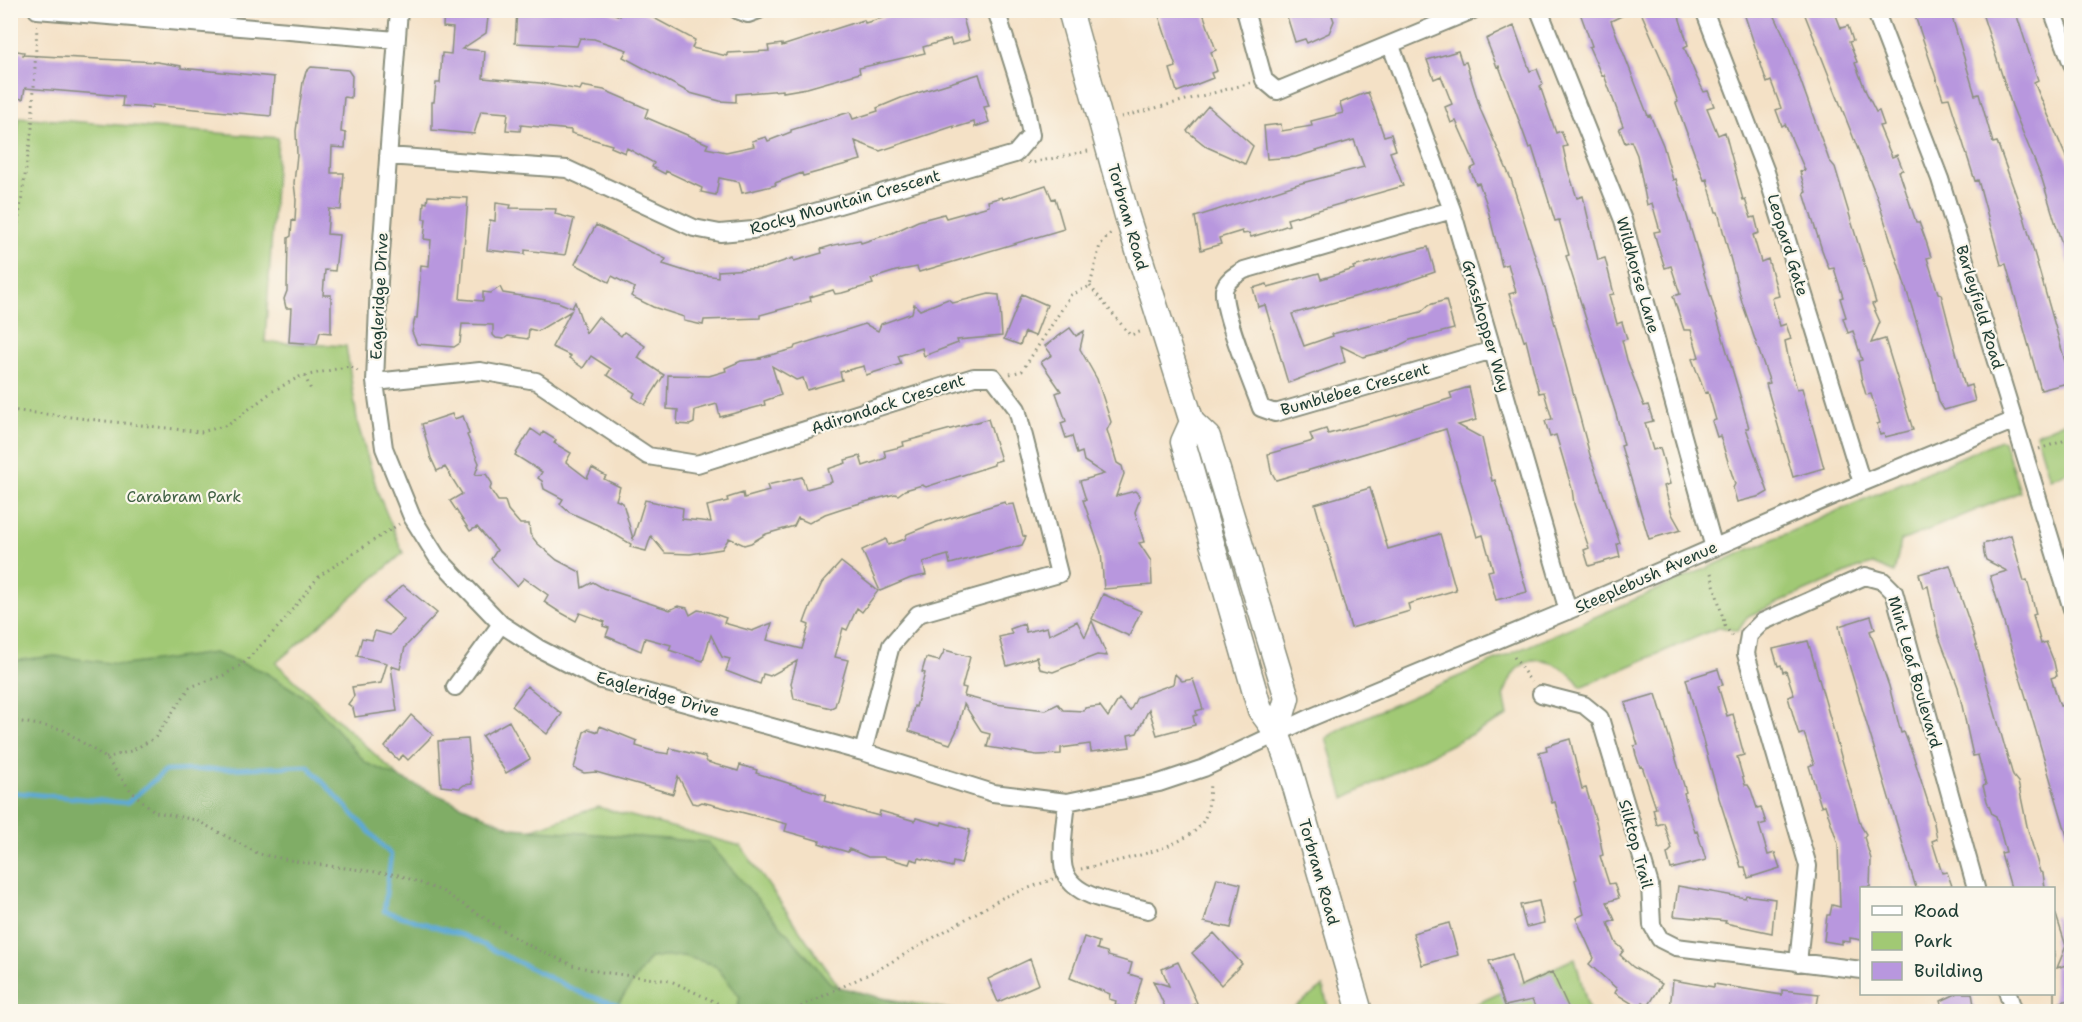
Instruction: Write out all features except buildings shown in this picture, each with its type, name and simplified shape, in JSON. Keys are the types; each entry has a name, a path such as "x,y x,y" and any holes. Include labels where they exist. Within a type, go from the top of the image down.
{"main road":[{"name":"Torbram Road","path":"1070,10 1127,216 1192,422 1208,437 1287,698 1277,733 1360,1011"}],"street":[{"name":"Eagleridge Drive","path":"399,10 379,281 375,382 384,448 412,517 437,557 501,624 538,648 598,679 863,752 993,792 1067,802 1159,783 1204,768 1277,733"},
{"path":"737,10 748,14 759,10"},
{"path":"996,10 1024,99 1031,135 1015,154"},
{"path":"1245,10 1264,80 1277,92 1473,10"},
{"name":"Wildhorse Lane","path":"1539,10 1623,220 1714,548"},
{"name":"Leopard Gate","path":"1704,10 1766,172 1862,483"},
{"name":"Barleyfield Road","path":"1875,10 1940,179 2072,609"},
{"path":"2052,10 2072,64"},
{"path":"38,11 396,40"},
{"name":"Grasshopper Way","path":"1391,46 1452,210 1568,611"},
{"name":"Rocky Mountain Crescent","path":"388,156 567,169 694,228 720,233 753,230 1015,154"},
{"name":"Bumblebee Crescent","path":"1452,210 1244,270 1227,282 1224,291 1232,327 1261,408 1275,413 1493,350"},
{"name":"Adirondack Crescent","path":"375,382 480,371 536,381 648,456 697,464 974,377 993,376"},
{"path":"863,752 891,645 918,614 1059,574 1017,409 993,376"},
{"name":"Steeplebush Avenue","path":"1277,733 2015,420"},
{"name":"Mint Leaf Boulevard","path":"1746,654 1749,635 1762,622 1865,576 1883,581 1893,592 1977,887"},
{"path":"454,687 501,624"},
{"path":"1746,654 1808,866 1798,963"},
{"name":"Silktop Trail","path":"1540,694 1584,705 1600,718 1650,885 1652,925 1660,939 1676,947 1860,970"},
{"path":"1067,802 1063,864 1065,873 1071,882 1084,893 1148,910"},
{"path":"2009,995 2014,1011"}],"path":[{"path":"10,277 33,128 38,11"},
{"path":"1101,122 1264,80"},
{"path":"1015,154 1031,164 1108,147"},
{"path":"993,376 1022,371 1071,295 1089,286 1100,245 1127,216"},
{"path":"1089,286 1130,334 1162,326"},
{"path":"10,410 201,432 228,425 273,391 305,376 350,366 375,382"},
{"path":"305,376 311,390"},
{"path":"2038,449 2072,438"},
{"path":"106,758 131,751 155,738 190,687 224,675 243,664 281,624 319,576 412,517"},
{"path":"1711,573 1725,626 1746,654"},
{"path":"1514,657 1540,694"},
{"path":"10,720 62,729 106,758 132,792 155,812 196,820 259,854 300,862 399,875 442,891 522,942 572,965 601,972 671,981 736,1011"},
{"path":"792,1011 881,968 1002,898 1046,883 1065,873 1152,851 1189,835 1200,826 1208,811 1210,775 1204,768"}],"green space":[{"name":"Carabram Park","path":"19,117 278,138 265,342 346,346 358,425 378,493 403,553 276,663 434,809 518,834 598,807 741,846 842,991 958,1011 11,1012 10,181"},
{"path":"2071,419 2071,470 2050,479 2036,434"},
{"path":"2000,440 2004,441 2020,492 1901,541 1894,573 1873,564 1858,568 1748,616 1738,631 1720,627 1581,687 1569,673 1552,663 1534,661 1526,663 1517,669 1504,694 1508,716 1344,798 1326,738 1345,726"},
{"path":"214,653 263,671 310,700 366,763 512,828 708,842 832,985 931,1011 737,1011 740,997 715,965 683,956 650,958 613,1011 11,1011 11,661 55,656 125,665"},
{"path":"1575,958 1589,1011 1459,1012"},
{"path":"1323,987 1329,1011 1289,1011"}],"waterway":[{"path":"10,792 127,803 165,771 308,766 391,855 384,911 465,936 581,993 638,1012"}]}
